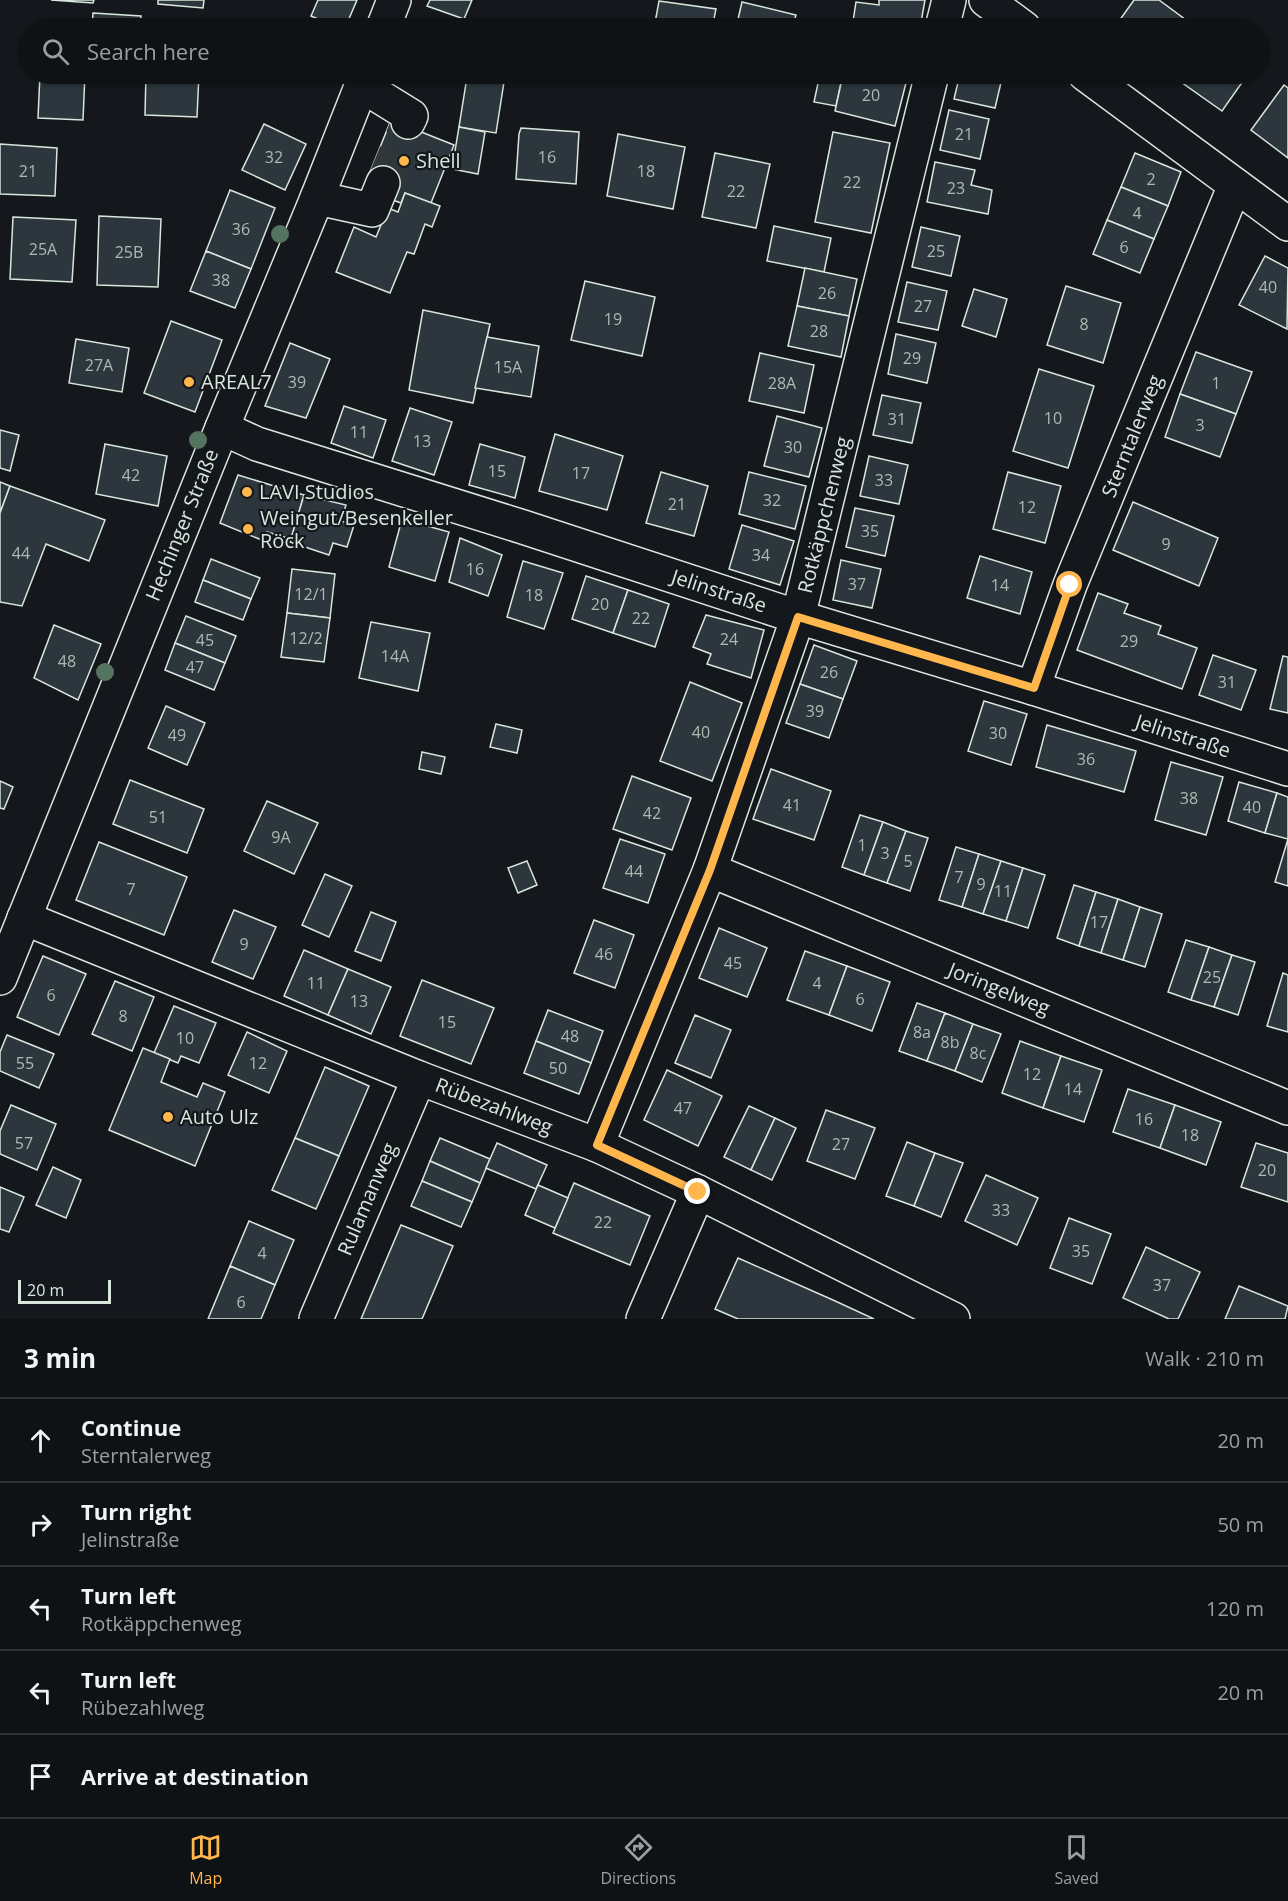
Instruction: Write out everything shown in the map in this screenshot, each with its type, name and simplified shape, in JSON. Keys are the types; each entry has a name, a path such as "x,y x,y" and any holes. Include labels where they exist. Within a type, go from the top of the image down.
{"street":[{"path":"387,18 394,0"},
{"path":"944,18 949,0"},
{"path":"986,0 1010,18"},
{"name":"Hechinger Straße","path":"0,978 317,198 361,84"},
{"path":"369,84 411,116 408,122"},
{"name":"Rotkäppchenweg","path":"597,1145 710,870 798,617 930,84"},
{"path":"1098,84 1288,224"},
{"path":"317,198 372,210 383,183"},
{"name":"Sterntalerweg","path":"1034,688 1070,585 1235,186"},
{"name":"Jelinstraße","path":"222,428 257,444 798,617 1034,688 1288,769"},
{"name":"Joringelweg","path":"710,870 1288,1108"},
{"name":"Rübezahlweg","path":"24,918 419,1078 597,1145 698,1192 953,1319"},
{"name":"Rulamanweg","path":"316,1319 419,1078"},
{"path":"643,1319 698,1192"}],"building":[{"path":"51,0 94,0 93,3"},
{"path":"158,0 204,0 203,8 158,4"},
{"path":"318,0 357,0 349,18 311,16"},
{"path":"430,0 472,0 464,18 427,6"},
{"path":"879,0 925,0 922,18 854,18 856,2 879,5"},
{"path":"1134,0 1159,0 1183,18 1121,18"},
{"path":"659,1 716,9 714,18 656,18"},
{"path":"742,2 796,15 795,18 738,18"},
{"path":"93,13 141,16 141,18 93,18"},
{"path":"40,84 85,84 83,120 38,118"},
{"path":"146,84 199,84 197,117 145,115"},
{"path":"466,84 504,84 496,133 459,127"},
{"path":"818,84 841,84 836,106 814,102"},
{"path":"841,84 906,84 895,126 835,111"},
{"path":"958,84 1001,84 995,108 954,99"},
{"path":"1184,84 1241,84 1222,111"},
{"path":"1284,85 1288,88 1288,158 1251,130"},
{"path":"949,110 989,119 980,159 940,150"},
{"path":"391,120 454,145 431,203 405,193 401,203 390,199 397,183 370,172"},
{"path":"264,124 306,144 285,190 242,170"},
{"path":"459,127 485,132 478,174 452,169"},
{"path":"521,128 579,132 576,184 516,179"},
{"path":"833,132 890,143 871,233 815,222"},
{"path":"618,134 685,147 673,209 607,196"},
{"path":"0,144 57,148 55,196 0,194"},
{"path":"715,153 770,164 756,228 702,217"},
{"path":"1135,153 1181,172 1168,206 1121,187"},
{"path":"935,162 975,170 971,185 992,190 988,214 927,202"},
{"path":"1121,187 1168,206 1154,239 1107,220"},
{"path":"230,190 275,208 251,269 206,251"},
{"path":"405,193 440,206 432,227 425,224 414,254 407,252 390,293 336,272 354,227 376,237 388,208 398,212"},
{"path":"99,216 161,219 158,287 97,285"},
{"path":"13,217 76,220 72,282 10,279"},
{"path":"1107,220 1154,239 1140,273 1093,254"},
{"path":"774,226 831,238 824,272 767,261"},
{"path":"921,227 960,236 951,276 912,267"},
{"path":"206,251 251,269 235,308 190,291"},
{"path":"1265,256 1288,268 1287,329 1239,305"},
{"path":"805,268 857,279 849,316 797,306"},
{"path":"585,281 655,297 642,356 571,340"},
{"path":"907,282 947,291 938,330 898,322"},
{"path":"1066,286 1121,303 1103,363 1047,345"},
{"path":"974,289 1007,299 996,337 962,326"},
{"path":"797,306 849,316 841,357 788,346"},
{"path":"423,310 490,324 473,403 409,390"},
{"path":"171,321 222,340 195,412 144,393"},
{"path":"896,334 936,343 927,383 888,374"},
{"path":"487,337 539,346 531,397 475,388"},
{"path":"76,339 129,348 122,392 69,383"},
{"path":"290,343 330,359 306,418 265,406"},
{"path":"1196,352 1252,372 1236,414 1180,394"},
{"path":"760,353 814,365 804,413 749,401"},
{"path":"1039,369 1094,386 1068,468 1013,451"},
{"path":"1180,394 1236,414 1220,457 1165,437"},
{"path":"882,395 921,403 912,443 873,435"},
{"path":"344,406 386,420 373,458 331,443"},
{"path":"410,408 452,422 434,475 392,461"},
{"path":"777,416 822,428 809,477 764,466"},
{"path":"0,430 19,435 10,471 0,468"},
{"path":"555,434 623,456 607,510 539,491"},
{"path":"105,444 167,456 158,506 96,494"},
{"path":"480,444 525,457 515,498 469,485"},
{"path":"869,456 908,465 899,504 860,496"},
{"path":"661,472 708,486 694,536 646,523"},
{"path":"749,472 806,486 795,529 739,514"},
{"path":"1008,472 1061,486 1045,543 993,529"},
{"path":"238,475 304,495 291,539 267,532 264,541 220,523"},
{"path":"0,482 10,486 0,513"},
{"path":"10,486 105,520 89,561 46,544 22,606 0,602 0,513"},
{"path":"304,495 346,505 341,521 354,525 347,547 333,543 329,555 290,542"},
{"path":"1133,502 1218,538 1199,586 1113,550"},
{"path":"855,508 894,516 885,556 846,547"},
{"path":"402,519 449,532 435,581 389,567"},
{"path":"742,525 794,541 780,585 729,569"},
{"path":"460,538 502,555 488,596 449,582"},
{"path":"980,556 1032,572 1020,614 967,598"},
{"path":"211,559 260,578 251,599 203,580"},
{"path":"841,560 881,569 872,608 833,600"},
{"path":"523,561 563,573 544,629 507,617"},
{"path":"292,569 335,574 330,618 287,613"},
{"path":"586,576 628,590 613,633 572,619"},
{"path":"203,580 251,599 243,620 195,602"},
{"path":"628,590 669,604 655,647 613,633"},
{"path":"1098,593 1128,604 1124,613 1161,626 1158,634 1197,648 1182,689 1077,650"},
{"path":"287,613 330,618 324,662 281,657"},
{"path":"706,615 764,630 751,678 707,664 711,654 693,647"},
{"path":"186,616 236,636 225,663 175,643"},
{"path":"371,622 430,633 418,691 359,678"},
{"path":"54,625 101,644 78,700 34,678"},
{"path":"175,643 225,663 214,690 165,670"},
{"path":"814,645 857,661 843,699 800,684"},
{"path":"1213,655 1256,670 1241,710 1199,695"},
{"path":"1283,656 1288,657 1288,713 1270,709"},
{"path":"690,682 742,703 712,781 660,761"},
{"path":"800,684 843,699 829,738 786,723"},
{"path":"984,701 1027,714 1011,765 968,751"},
{"path":"166,706 205,723 187,765 148,748"},
{"path":"496,724 522,730 517,753 490,747"},
{"path":"1047,725 1136,751 1124,792 1036,767"},
{"path":"422,752 445,757 441,774 419,769"},
{"path":"1171,762 1223,777 1206,835 1155,820"},
{"path":"771,769 831,791 814,840 753,819"},
{"path":"632,776 691,798 672,850 613,829"},
{"path":"130,780 204,809 187,853 113,824"},
{"path":"0,781 13,787 4,809 0,808"},
{"path":"1239,782 1277,793 1265,833 1228,821"},
{"path":"1277,793 1288,797 1288,839 1265,833"},
{"path":"267,801 318,823 294,874 244,851"},
{"path":"860,815 883,822 864,875 842,867"},
{"path":"883,822 906,831 887,883 864,875"},
{"path":"906,831 928,838 910,891 887,883"},
{"path":"620,839 665,854 648,903 603,888"},
{"path":"1288,839 1288,886 1275,882"},
{"path":"99,842 187,877 164,935 76,900"},
{"path":"956,847 979,854 962,907 939,900"},
{"path":"979,854 1001,861 983,914 962,907"},
{"path":"527,861 537,885 518,893 508,868"},
{"path":"1001,861 1023,868 1006,921 983,914"},
{"path":"1023,868 1045,875 1028,928 1006,921"},
{"path":"325,874 352,886 329,937 302,925"},
{"path":"1074,885 1096,892 1079,946 1057,938"},
{"path":"1096,892 1118,899 1101,953 1079,946"},
{"path":"1118,899 1140,907 1123,960 1101,953"},
{"path":"1140,907 1162,914 1145,967 1123,960"},
{"path":"234,910 276,927 253,979 212,962"},
{"path":"371,912 396,922 381,961 355,951"},
{"path":"594,920 634,935 615,988 574,973"},
{"path":"719,928 767,948 747,997 699,978"},
{"path":"1186,940 1209,947 1191,1000 1168,992"},
{"path":"1209,947 1232,955 1214,1007 1191,1000"},
{"path":"304,950 348,969 328,1015 284,996"},
{"path":"805,951 847,966 829,1015 787,1000"},
{"path":"1232,955 1255,962 1238,1015 1214,1007"},
{"path":"43,956 86,974 59,1035 17,1017"},
{"path":"847,966 890,982 872,1031 829,1015"},
{"path":"348,969 391,987 371,1034 328,1015"},
{"path":"1283,973 1288,975 1288,1032 1267,1026"},
{"path":"422,980 494,1008 471,1064 400,1036"},
{"path":"115,981 154,997 132,1051 92,1034"},
{"path":"917,1003 945,1013 927,1061 899,1051"},
{"path":"174,1006 216,1023 199,1063 181,1056 178,1063 154,1053"},
{"path":"548,1010 603,1031 591,1063 536,1041"},
{"path":"945,1013 973,1024 955,1071 927,1061"},
{"path":"695,1015 731,1030 711,1078 675,1063"},
{"path":"973,1024 1001,1034 982,1082 955,1071"},
{"path":"247,1032 287,1051 269,1093 228,1075"},
{"path":"7,1035 54,1054 39,1088 0,1071 0,1052"},
{"path":"536,1041 591,1063 579,1094 524,1073"},
{"path":"1020,1041 1061,1056 1043,1108 1002,1093"},
{"path":"143,1048 170,1059 161,1082 197,1097 203,1083 225,1092 195,1166 109,1130"},
{"path":"1061,1056 1102,1070 1084,1122 1043,1108"},
{"path":"325,1067 369,1086 339,1156 295,1138"},
{"path":"667,1070 722,1096 698,1146 644,1120"},
{"path":"1128,1089 1175,1105 1160,1148 1113,1132"},
{"path":"11,1105 56,1124 37,1170 0,1154 0,1131"},
{"path":"1175,1105 1221,1122 1206,1165 1160,1148"},
{"path":"749,1106 775,1118 751,1170 724,1157"},
{"path":"826,1110 875,1128 855,1179 807,1161"},
{"path":"775,1118 796,1128 772,1180 751,1170"},
{"path":"295,1138 339,1156 316,1209 272,1190"},
{"path":"440,1138 490,1159 480,1183 430,1161"},
{"path":"907,1142 935,1153 914,1206 886,1196"},
{"path":"497,1143 547,1165 536,1189 486,1168"},
{"path":"1256,1143 1288,1153 1288,1202 1241,1187"},
{"path":"935,1153 963,1163 941,1217 914,1206"},
{"path":"430,1161 480,1183 472,1202 422,1181"},
{"path":"53,1167 81,1180 66,1218 36,1205"},
{"path":"986,1175 1038,1198 1017,1245 965,1221"},
{"path":"422,1181 472,1202 461,1227 411,1206"},
{"path":"574,1183 650,1216 630,1265 553,1233"},
{"path":"538,1185 568,1198 555,1228 525,1215"},
{"path":"0,1187 24,1197 9,1232 0,1229"},
{"path":"1069,1218 1111,1234 1092,1284 1050,1268"},
{"path":"249,1221 294,1240 275,1285 230,1266"},
{"path":"401,1225 453,1246 422,1319 361,1319"},
{"path":"1146,1247 1200,1272 1178,1319 1169,1319 1123,1298"},
{"path":"738,1258 874,1319 738,1319 715,1309"},
{"path":"230,1266 275,1285 261,1319 208,1319"},
{"path":"1239,1286 1288,1306 1285,1319 1225,1319"}],"tunnel":[{"path":"383,183 408,122"}],"place":[{"name":"Shell","path":"404,161"},
{"name":"AREAL7","path":"189,382"},
{"name":"LAVI Studios","path":"247,492"},
{"name":"Weingut/Besenkeller Röck","path":"248,529"},
{"name":"Auto Ulz","path":"168,1117"}],"route":[{"path":"698,1192 597,1145 710,870 798,617 1034,688 1070,585"}]}
